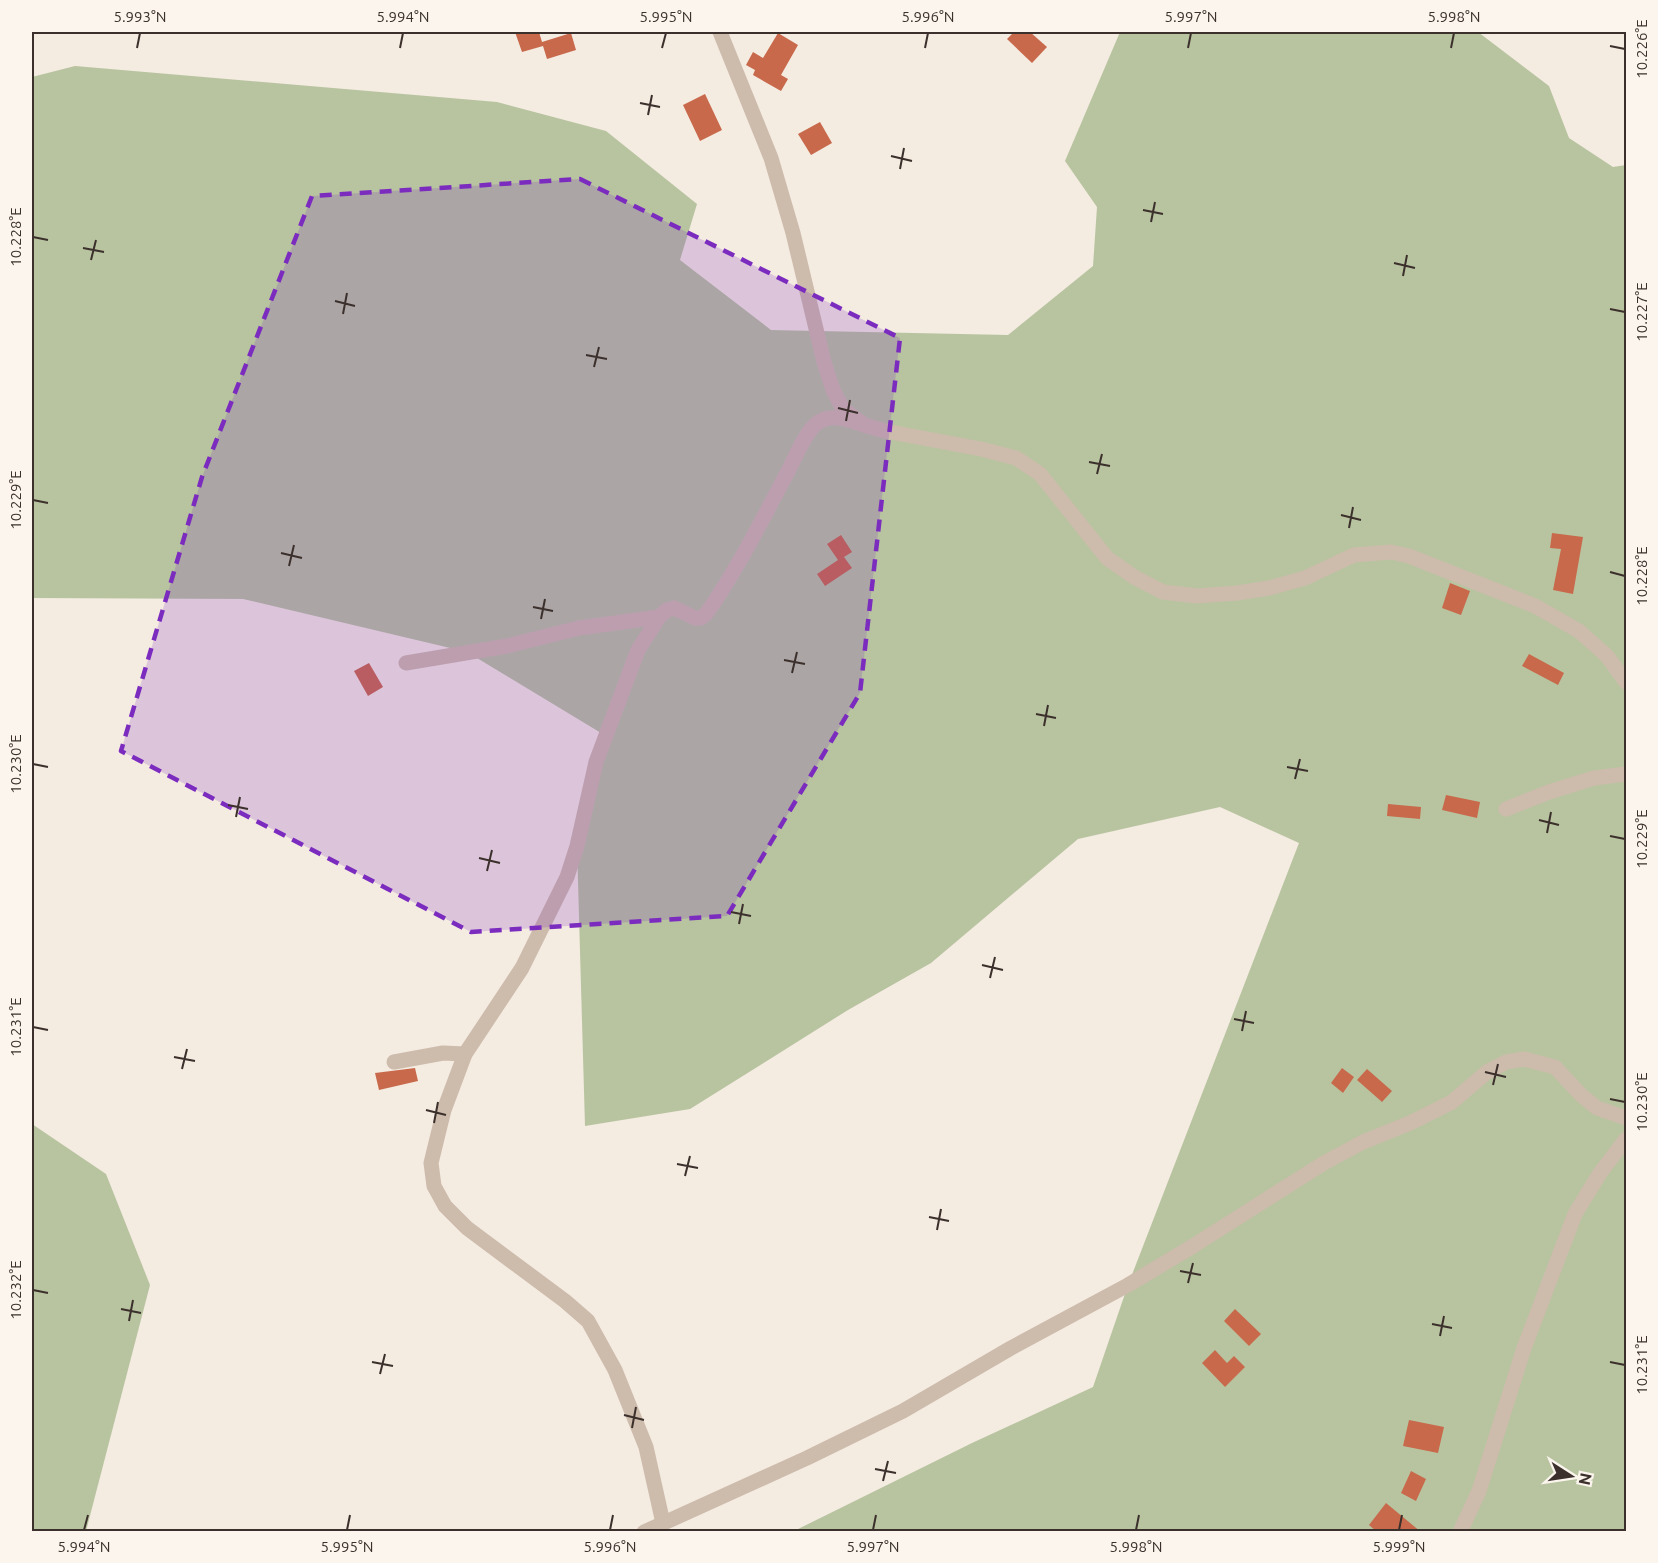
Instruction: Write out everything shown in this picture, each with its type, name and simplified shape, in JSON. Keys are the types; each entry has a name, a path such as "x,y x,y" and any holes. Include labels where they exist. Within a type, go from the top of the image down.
{"street":[{"path":"720,32 771,158 794,232 832,390 843,409 864,425"},
{"path":"663,1523 646,1447 615,1370 588,1321 565,1301 466,1228 445,1206 434,1186 431,1164 441,1121 465,1054 522,968 567,877 578,846 596,762 638,650 659,617 667,610 674,608 695,618 701,618 706,614 741,560 799,450 815,425 827,418 841,418 885,431 1016,458 1040,474 1107,558 1134,578 1163,592 1197,596 1237,593 1269,588 1305,578 1354,555 1391,552 1409,556 1535,606 1579,631 1607,656 1626,682"},
{"path":"406,663 507,646 579,628 659,617"},
{"path":"1506,809 1594,778 1626,774"},
{"path":"394,1062 443,1053 465,1054"},
{"path":"644,1532 807,1458 903,1410 1128,1285 1324,1163 1363,1142 1410,1124 1452,1102 1487,1072 1506,1062 1524,1059 1555,1067 1581,1095 1597,1108 1626,1118"},
{"path":"1460,1532 1479,1491 1524,1348 1575,1214 1600,1173 1626,1139"}],"highlighted area":[{"path":"580,179 900,338 860,693 727,916 471,932 121,751 202,477 312,196"}],"green space":[{"path":"1120,32 1478,32 1549,86 1569,138 1613,167 1626,165 1626,1531 794,1531 972,1443 1093,1387 1128,1285 1299,843 1220,807 1078,839 931,963 848,1010 690,1109 585,1126 577,846 606,736 467,652 243,599 32,598 32,77 75,66 497,102 606,131 697,204 680,260 771,330 1008,335 1093,266 1097,207 1065,161"},
{"path":"32,1124 106,1174 150,1285 86,1531 32,1531"}],"building":[{"path":"515,32 539,32 542,42 571,33 576,50 547,59 543,46 522,52"},
{"path":"1014,32 1030,32 1047,47 1032,63 1007,39"},
{"path":"778,33 798,45 781,75 788,79 781,91 753,75 755,70 746,65 753,52 763,58"},
{"path":"705,94 722,130 700,141 683,105"},
{"path":"820,122 832,143 811,155 798,134"},
{"path":"1552,533 1583,537 1573,594 1553,590 1561,549 1550,548"},
{"path":"841,535 852,552 844,557 852,568 825,586 817,574 838,560 827,544"},
{"path":"1450,583 1470,591 1461,615 1442,608"},
{"path":"1529,654 1564,673 1558,685 1522,666"},
{"path":"369,663 383,687 368,696 354,671"},
{"path":"1446,795 1480,802 1477,818 1442,810"},
{"path":"1388,804 1421,807 1420,819 1387,816"},
{"path":"415,1068 418,1081 379,1090 375,1073"},
{"path":"1342,1068 1354,1077 1343,1093 1331,1083"},
{"path":"1367,1069 1392,1091 1382,1102 1357,1080"},
{"path":"1235,1309 1261,1334 1249,1346 1224,1321"},
{"path":"1215,1350 1227,1363 1234,1356 1245,1367 1225,1387 1202,1363"},
{"path":"1409,1420 1444,1427 1438,1453 1403,1446"},
{"path":"1411,1471 1426,1479 1416,1501 1401,1493"},
{"path":"1386,1503 1421,1532 1377,1532 1369,1525"}]}
